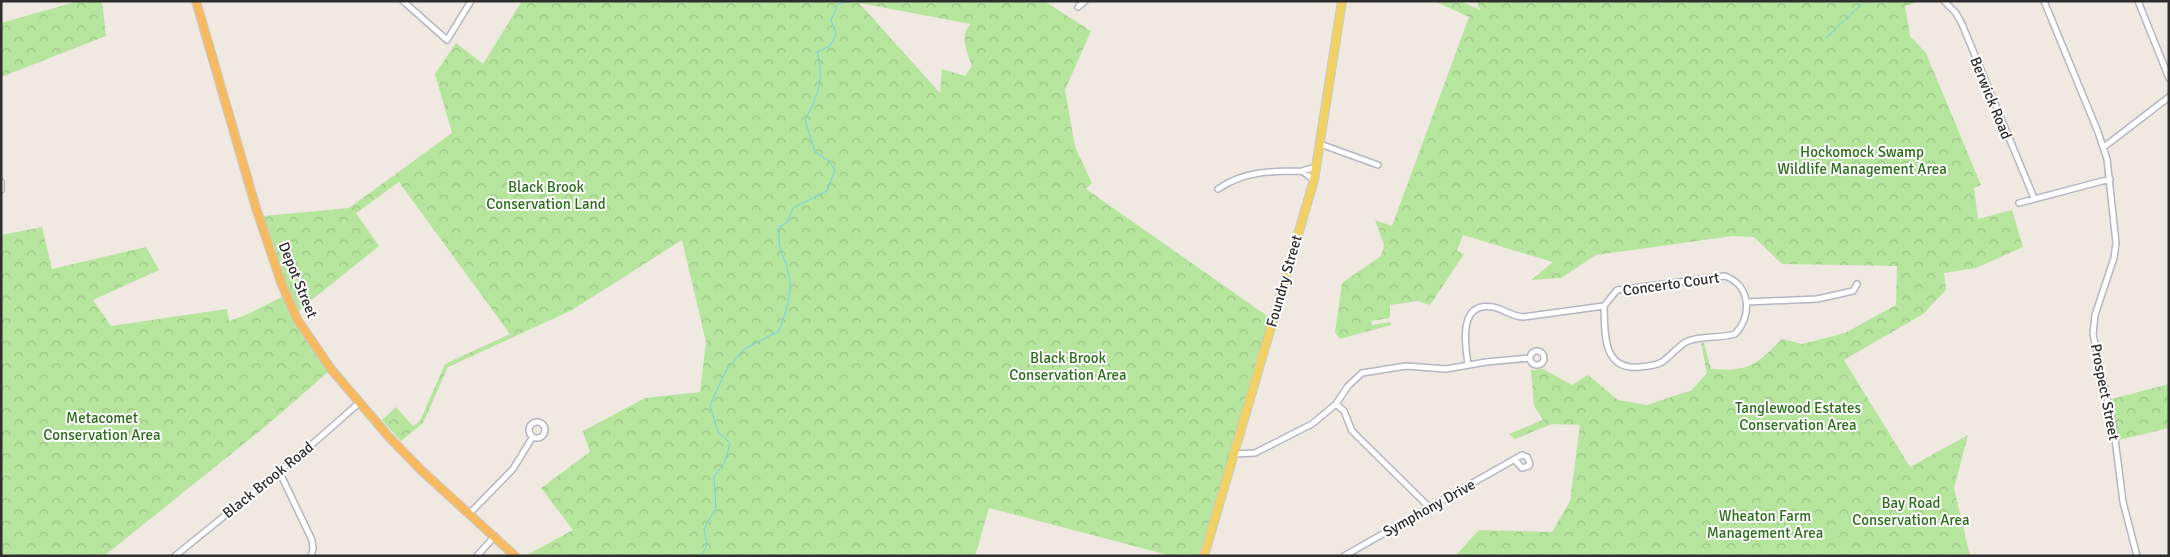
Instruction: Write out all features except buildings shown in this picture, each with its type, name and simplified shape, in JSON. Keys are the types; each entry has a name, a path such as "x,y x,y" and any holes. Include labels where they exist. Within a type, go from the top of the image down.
{"highway":[{"name":"Depot Street","path":"197,1 242,163 285,292 305,332 331,369 359,403 421,470 515,556"}],"main road":[{"name":"Foundry Street","path":"1204,556 1314,180 1342,1"}],"street":[{"path":"404,1 447,40 471,1"},
{"path":"1078,7 1085,1"},
{"name":"Berwick Road","path":"1944,1 1960,20 2034,198"},
{"name":"Prospect Street","path":"2044,1 2104,147 2110,179 2116,243 2095,315 2093,334 2114,431 2123,502 2137,556"},
{"path":"2138,1 2169,78"},
{"path":"2104,147 2169,97"},
{"path":"1320,144 1378,165"},
{"path":"1218,189 1231,180 1253,173 1302,171 1316,167"},
{"path":"1302,171 1314,180"},
{"path":"2019,204 2034,198 2110,179"},
{"path":"1,182 1,190"},
{"name":"Concerto Court","path":"1725,276 1738,283 1747,302 1745,319 1735,334 1689,341 1654,366 1630,368 1623,366 1609,351 1605,336 1604,306 1620,288 1725,276"},
{"path":"1747,302 1817,300 1853,291 1857,284"},
{"path":"1468,364 1465,325 1476,310 1486,306 1494,307 1510,316 1523,317 1604,306"},
{"path":"1234,454 1255,453 1312,424 1336,404 1348,386 1362,373 1406,366 1446,369 1462,368 1468,364 1530,358"},
{"name":"Black Brook Road","path":"175,556 359,403"},
{"path":"1336,404 1344,411 1352,431 1429,508"},
{"path":"470,513 513,469 532,438"},
{"name":"Symphony Drive","path":"1344,556 1515,460"},
{"path":"279,471 312,540 314,547 311,556"},
{"path":"477,556 495,536"}],"green space":[{"path":"79,1 102,1 106,36 1,77 1,23"},
{"path":"522,1 1044,1 1091,31 1065,90 1075,147 1092,183 1086,189 1270,318 1199,556 1172,556 989,508 975,556 525,556 573,530 541,488 590,452 583,431 645,398 700,392 706,342 682,240 572,310 448,367 423,423 401,441 382,420 396,407 413,426 420,421 445,364 510,334 399,182 356,213 379,246 298,311 289,295 263,216 349,208 452,133 435,74 456,43 483,64","holes":["859,3 971,24 965,33 965,44 972,66 965,76 942,69 940,93"]},
{"path":"1434,1 1460,1 1480,10 1477,1 1920,1 1905,6 1910,36 1926,53 1981,185 1974,188 1978,219 2012,210 2023,247 1976,268 1944,273 1946,290 1923,314 1844,360 1910,467 1968,435 1954,488 1970,556 1455,556 1479,530 1552,532 1570,501 1580,425 1552,424 1515,439 1509,434 1543,420 1534,406 1531,370 1543,369 1572,385 1588,375 1618,400 1647,405 1692,390 1707,373 1701,343 1704,343 1711,369 1743,368 1758,361 1782,339 1802,344 1845,333 1896,305 1897,266 1782,264 1754,237 1733,236 1596,255 1561,278 1531,280 1553,262 1463,235 1457,251 1464,254 1430,305 1418,301 1390,305 1390,318 1371,321 1372,325 1390,322 1391,325 1340,339 1335,332 1342,283 1381,256 1384,245 1375,220 1392,226 1469,17"},
{"name":"Metacomet Conservation Area","path":"42,227 52,269 146,247 159,270 93,300 111,326 227,309 229,321 246,315 282,297 301,333 328,372 266,426 104,556 1,556 1,235"},
{"path":"2169,384 2169,428 2119,440 2112,399"}],"waterway":[{"path":"702,556 707,544 704,529 716,507 714,477 725,462 730,443 718,432 710,405 726,371 744,349 779,331 788,304 790,290 787,268 779,242 780,226 787,223 793,208 827,191 835,170 829,161 815,152 805,120 819,87 820,70 817,52 830,46 836,34 831,20 838,4 853,1"},
{"path":"1826,38 1865,1"}],"park label":[{"name":"Hockomock Swamp Wildlife Management Area","path":"1862,160"},
{"name":"Black Brook Conservation Land","path":"546,196"},
{"name":"Black Brook Conservation Area","path":"1068,366"},
{"name":"Tanglewood Estates Conservation Area","path":"1798,416"},
{"name":"Bay Road Conservation Area","path":"1911,512"},
{"name":"Wheaton Farm Management Area","path":"1765,524"}]}
